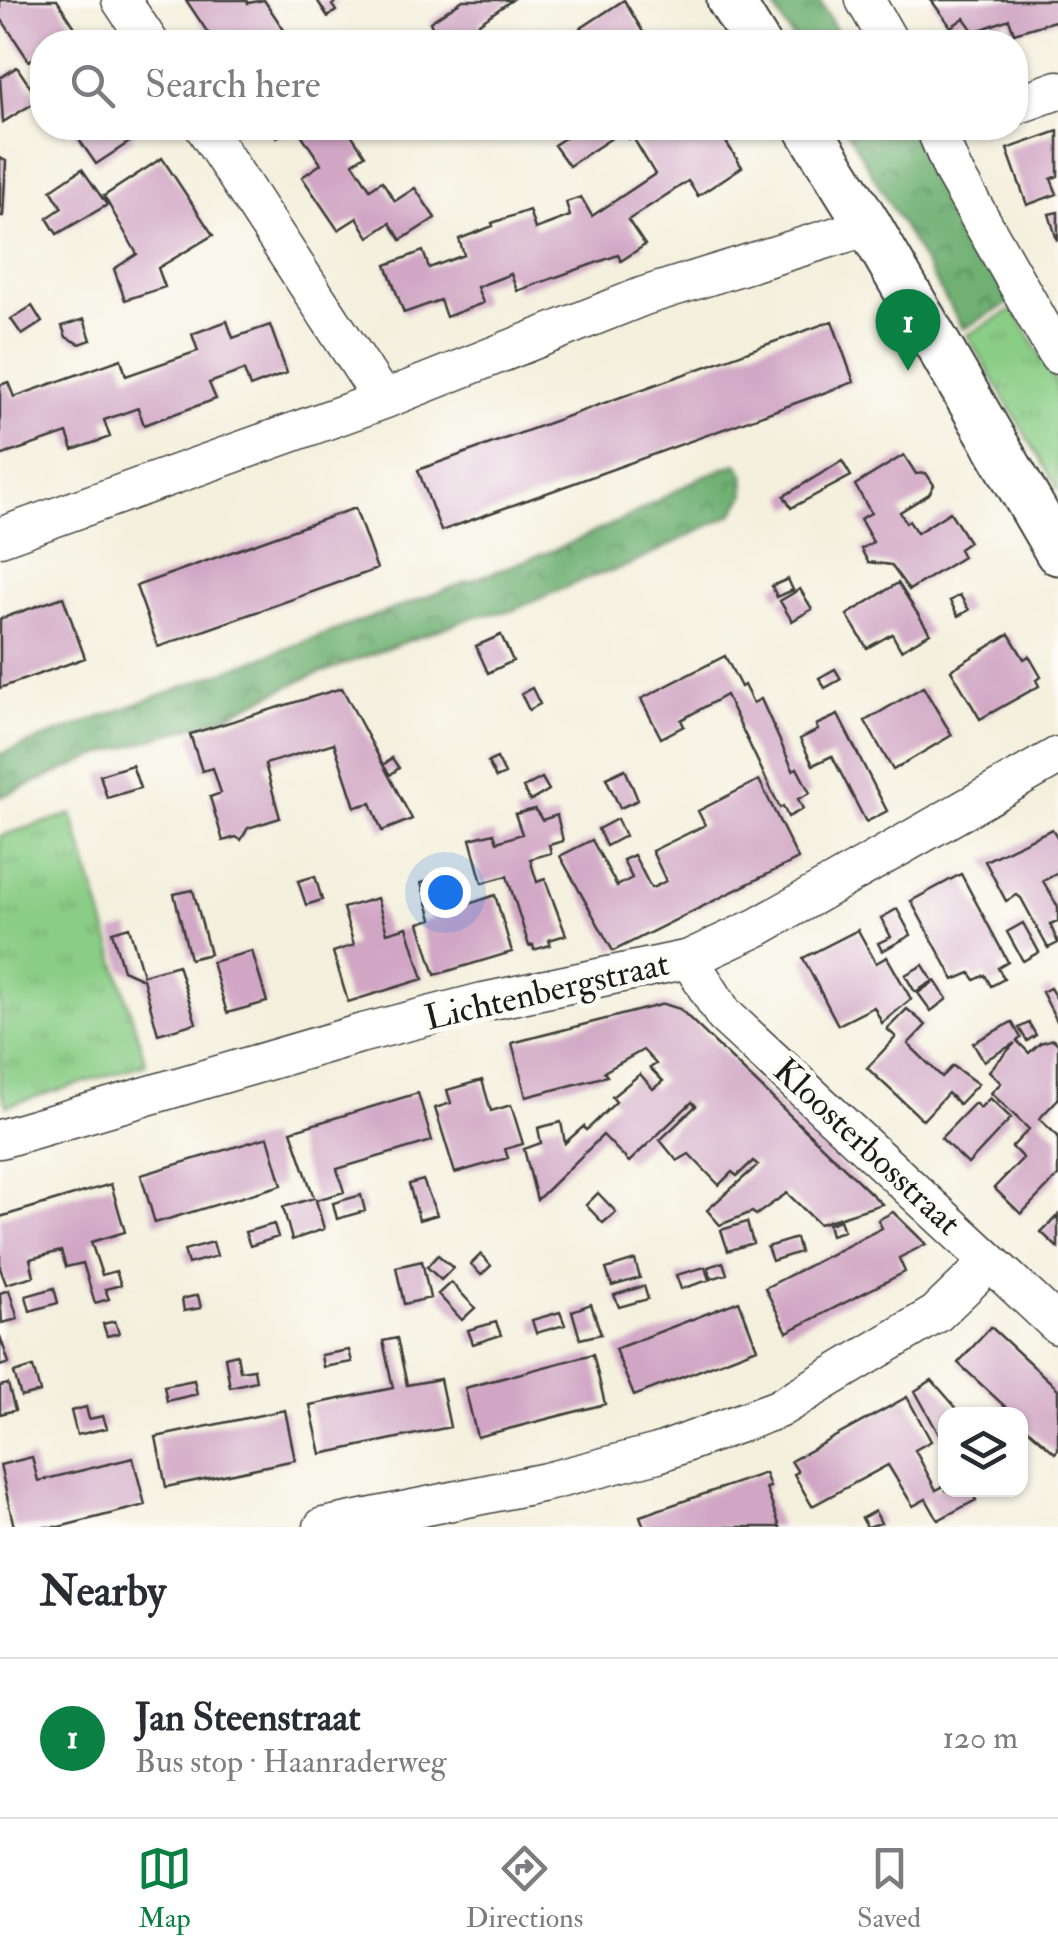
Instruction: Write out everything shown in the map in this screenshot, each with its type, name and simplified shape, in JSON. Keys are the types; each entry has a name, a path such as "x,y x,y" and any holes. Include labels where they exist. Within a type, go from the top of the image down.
{"street":[{"path":"121,0 141,30"},
{"path":"730,0 749,30"},
{"path":"865,0 882,30"},
{"path":"1028,101 1058,90"},
{"path":"213,140 383,400"},
{"path":"815,140 1058,552"},
{"path":"945,140 953,171 1058,356"},
{"path":"0,536 383,400 644,296 869,226"},
{"name":"Lichtenbergstraat","path":"0,1139 483,1002 689,959 758,927 1058,756"},
{"name":"Kloosterbosstraat","path":"689,959 724,1015 1058,1325"},
{"path":"323,1527 393,1520 658,1453 778,1409 936,1314 990,1262"}],"green space":[{"path":"770,0 819,0 836,30 788,30"},
{"path":"852,140 925,140 1011,302 963,329"},
{"path":"1014,309 1058,386 1058,490 967,335"},
{"path":"737,463 744,474 745,495 733,514 627,566 585,579 511,611 476,616 304,679 221,718 97,756 0,797 0,754 559,548"},
{"path":"72,814 146,1064 6,1106 0,1087 0,836"}],"building":[{"path":"0,0 57,0 76,29 30,30 29,61 0,17"},
{"path":"186,0 264,0 284,30 206,30"},
{"path":"317,0 339,0 332,5 336,11 328,17"},
{"path":"463,0 512,0 479,23 484,30 433,30 430,22"},
{"path":"624,0 642,30 578,30"},
{"path":"931,0 1058,0 1058,20 1024,30 1013,30 1009,19 973,30 964,18 951,27"},
{"path":"17,67 30,86 30,106 3,122 0,78"},
{"path":"1058,131 1058,176 1051,179 1057,194 1027,205 1007,149"},
{"path":"79,140 132,140 96,164"},
{"path":"305,140 355,140 365,155 353,163 370,189 382,181 395,201 415,188 435,218 401,240 390,223 369,237 357,218 338,230 302,177 321,164"},
{"path":"562,140 609,140 569,166 554,145"},
{"path":"725,140 742,167 698,196 688,181 628,220 645,245 621,261 618,255 517,291 511,274 477,287 483,303 446,317 440,300 404,313 386,265 423,251 429,268 464,255 459,239 493,226 492,223 529,210 535,229 570,216 566,202 581,197 592,216 655,174 635,141"},
{"path":"0,158 6,161 3,216 0,216"},
{"path":"162,158 213,235 158,268 165,287 125,300 114,269 137,254 104,196"},
{"path":"82,169 107,205 57,234 47,218 62,208 51,190"},
{"path":"1058,212 1058,240 1057,240 1049,214"},
{"path":"32,306 42,322 22,335 11,319"},
{"path":"84,319 91,340 80,344 66,337 62,326"},
{"path":"227,321 233,338 270,325 287,373 250,387 244,370 209,383 216,399 144,425 138,408 104,420 110,437 73,450 67,433 0,456 0,385 8,382 14,397 121,359 126,376 198,351 192,334"},
{"path":"832,321 854,382 441,531 418,470"},
{"path":"904,455 916,474 926,473 934,485 929,494 900,512 906,523 909,521 917,533 950,512 969,542 959,549 963,557 909,590 891,565 868,562 861,549 873,542 860,519 871,513 855,485"},
{"path":"842,461 851,476 791,508 784,496"},
{"path":"355,508 377,569 158,647 136,586"},
{"path":"788,579 793,590 777,597 772,586"},
{"path":"898,583 930,633 901,650 892,634 867,648 847,615"},
{"path":"800,589 812,609 792,621 780,601"},
{"path":"960,595 969,610 958,616 950,601"},
{"path":"63,597 85,658 0,688 0,619"},
{"path":"1009,634 1024,659 1029,656 1041,677 1036,680 1039,686 980,719 951,670"},
{"path":"501,635 513,661 488,673 476,646"},
{"path":"725,656 753,703 761,699 793,770 797,768 810,793 798,799 803,809 788,817 783,806 780,808 726,695 681,720 684,726 661,738 641,699"},
{"path":"835,669 841,679 825,688 819,678"},
{"path":"923,687 952,735 893,770 865,721"},
{"path":"342,688 412,819 382,831 371,803 355,807 334,743 265,764 280,818 248,828 241,840 236,837 223,841 210,797 221,793 213,768 202,771 190,734"},
{"path":"532,688 540,704 529,710 521,694"},
{"path":"838,715 887,811 866,822 832,756 813,765 800,739 818,730 816,725"},
{"path":"392,758 399,768 390,775 383,765"},
{"path":"497,758 505,774 496,778 488,762"},
{"path":"132,765 140,788 107,798 100,775"},
{"path":"625,769 638,800 620,808 606,778"},
{"path":"542,778 549,790 530,801 523,788"},
{"path":"759,780 798,859 613,951 560,856 592,840 617,886 632,878 623,860 634,855 651,888 654,887 666,881 652,851 705,825 698,811"},
{"path":"535,809 542,820 557,815 563,841 549,845 551,853 530,859 537,882 545,879 566,935 534,950 533,945 529,946 507,876 482,883 470,839 494,833 497,842 522,834 515,814"},
{"path":"617,819 625,836 606,846 598,829"},
{"path":"1052,829 1058,838 1058,873 1043,881 1058,907 1058,921 1050,924 1058,943 1048,948 1021,898 1017,895 1006,901 985,861"},
{"path":"961,874 1008,962 998,968 1004,979 991,986 985,975 975,980 970,973 954,980 911,901"},
{"path":"315,876 322,900 306,905 298,881"},
{"path":"442,876 452,910 495,895 512,952 435,975 419,923 432,919 421,883"},
{"path":"193,890 210,954 190,959 174,894"},
{"path":"377,898 387,933 407,927 423,979 348,1002 333,952 354,945 343,908"},
{"path":"897,909 911,935 882,951 878,943 891,937 881,918"},
{"path":"1023,923 1039,952 1023,961 1007,932"},
{"path":"129,927 143,975 178,965 196,1023 158,1034 143,979 123,970 112,932"},
{"path":"858,930 876,963 887,957 911,999 882,1023 874,1007 838,1025 803,958"},
{"path":"252,951 267,1002 227,1013 212,962"},
{"path":"923,965 933,981 915,992 905,975"},
{"path":"935,981 947,999 931,1011 918,993"},
{"path":"1050,988 1058,1001 1058,1023 1042,992"},
{"path":"664,1004 680,1009 882,1204 819,1224 787,1193 756,1215 752,1212 720,1225 707,1210 758,1165 753,1161 737,1176 732,1172 719,1185 689,1154 677,1161 660,1140 696,1106 692,1102 629,1162 603,1135 537,1200 524,1149 541,1143 538,1128 561,1122 565,1143 584,1126 586,1130 590,1127 616,1102 612,1097 640,1074 653,1089 663,1081 650,1068 656,1064 643,1050 604,1072 607,1076 526,1097 512,1043"},
{"path":"907,1009 926,1025 908,1044 942,1077 953,1066 978,1084 959,1104 948,1093 923,1120 867,1068 896,1037 887,1029"},
{"path":"1012,1022 1021,1038 1017,1041 1029,1053 1040,1043 1053,1039 1058,1044 1058,1099 1039,1119 1058,1136 1058,1176 1021,1214 994,1188 1023,1158 1012,1147 1029,1129 991,1093 1001,1083 989,1071 1015,1043 984,1061 973,1043"},
{"path":"1029,1023 1036,1035 1027,1041 1019,1028"},
{"path":"482,1080 491,1111 511,1105 523,1144 505,1149 508,1158 455,1173 435,1108 451,1103 447,1090"},
{"path":"418,1093 432,1141 337,1169 344,1192 316,1200 324,1229 292,1240 283,1207 314,1198 291,1131"},
{"path":"990,1098 1011,1118 968,1164 941,1138 975,1103 980,1108"},
{"path":"268,1137 282,1185 155,1223 141,1175"},
{"path":"423,1180 437,1215 419,1220 409,1184"},
{"path":"111,1184 125,1232 91,1242 102,1275 116,1271 121,1285 105,1289 109,1299 95,1303 83,1263 66,1267 61,1251 30,1259 34,1276 6,1284 0,1268 0,1217"},
{"path":"598,1193 616,1212 603,1223 586,1205"},
{"path":"361,1195 365,1211 337,1219 333,1203"},
{"path":"893,1212 926,1244 899,1258 905,1272 787,1332 765,1288 882,1228 878,1220"},
{"path":"1058,1215 1058,1248 1041,1232"},
{"path":"840,1220 844,1231 831,1235 828,1224"},
{"path":"747,1222 753,1243 728,1251 721,1230"},
{"path":"274,1224 278,1237 250,1246 245,1232"},
{"path":"796,1238 800,1252 772,1261 767,1247"},
{"path":"213,1242 217,1256 188,1264 184,1250"},
{"path":"481,1254 491,1266 481,1275 471,1264"},
{"path":"438,1255 453,1268 441,1280 427,1267"},
{"path":"635,1260 640,1278 612,1286 606,1269"},
{"path":"422,1261 430,1298 404,1304 396,1267"},
{"path":"723,1262 727,1274 711,1279 708,1267"},
{"path":"705,1267 709,1280 681,1289 676,1275"},
{"path":"451,1282 475,1308 462,1320 438,1294"},
{"path":"644,1286 648,1299 619,1307 614,1295"},
{"path":"54,1288 58,1303 30,1311 26,1296"},
{"path":"9,1290 18,1319 2,1323 0,1293"},
{"path":"198,1295 201,1308 184,1311 182,1299"},
{"path":"739,1301 757,1348 634,1396 615,1349"},
{"path":"591,1304 601,1334 580,1339 572,1311"},
{"path":"560,1312 565,1325 536,1333 532,1320"},
{"path":"115,1321 119,1333 107,1336 103,1324"},
{"path":"496,1322 501,1335 473,1344 468,1330"},
{"path":"991,1327 1058,1389 1058,1450 1055,1453 1028,1429 1028,1407 1005,1407 958,1363"},
{"path":"0,1336 9,1363 0,1366"},
{"path":"397,1338 407,1385 440,1379 450,1427 321,1454 310,1405 393,1388 383,1341"},
{"path":"349,1350 352,1362 323,1367 321,1355"},
{"path":"237,1354 240,1371 254,1369 256,1381 230,1387 225,1357"},
{"path":"593,1354 605,1404 477,1437 465,1388"},
{"path":"33,1367 40,1392 21,1397 14,1373"},
{"path":"194,1380 197,1394 167,1401 164,1386"},
{"path":"932,1380 956,1407 938,1407 938,1433 915,1391"},
{"path":"8,1384 15,1410 0,1414 0,1386"},
{"path":"907,1397 931,1441 915,1450 938,1489 938,1497 976,1500 938,1520 926,1499 913,1506 888,1465 812,1506 791,1461"},
{"path":"86,1407 89,1419 103,1416 107,1428 77,1435 71,1411"},
{"path":"285,1410 295,1460 166,1487 156,1437"},
{"path":"32,1457 38,1481 133,1458 145,1505 59,1527 14,1527 0,1465"},
{"path":"765,1473 770,1487 766,1488 780,1527 644,1527 640,1516"},
{"path":"875,1511 881,1523 867,1527 862,1518"}],"place":[{"name":"Jan Steenstraat","path":"908,371"}]}
